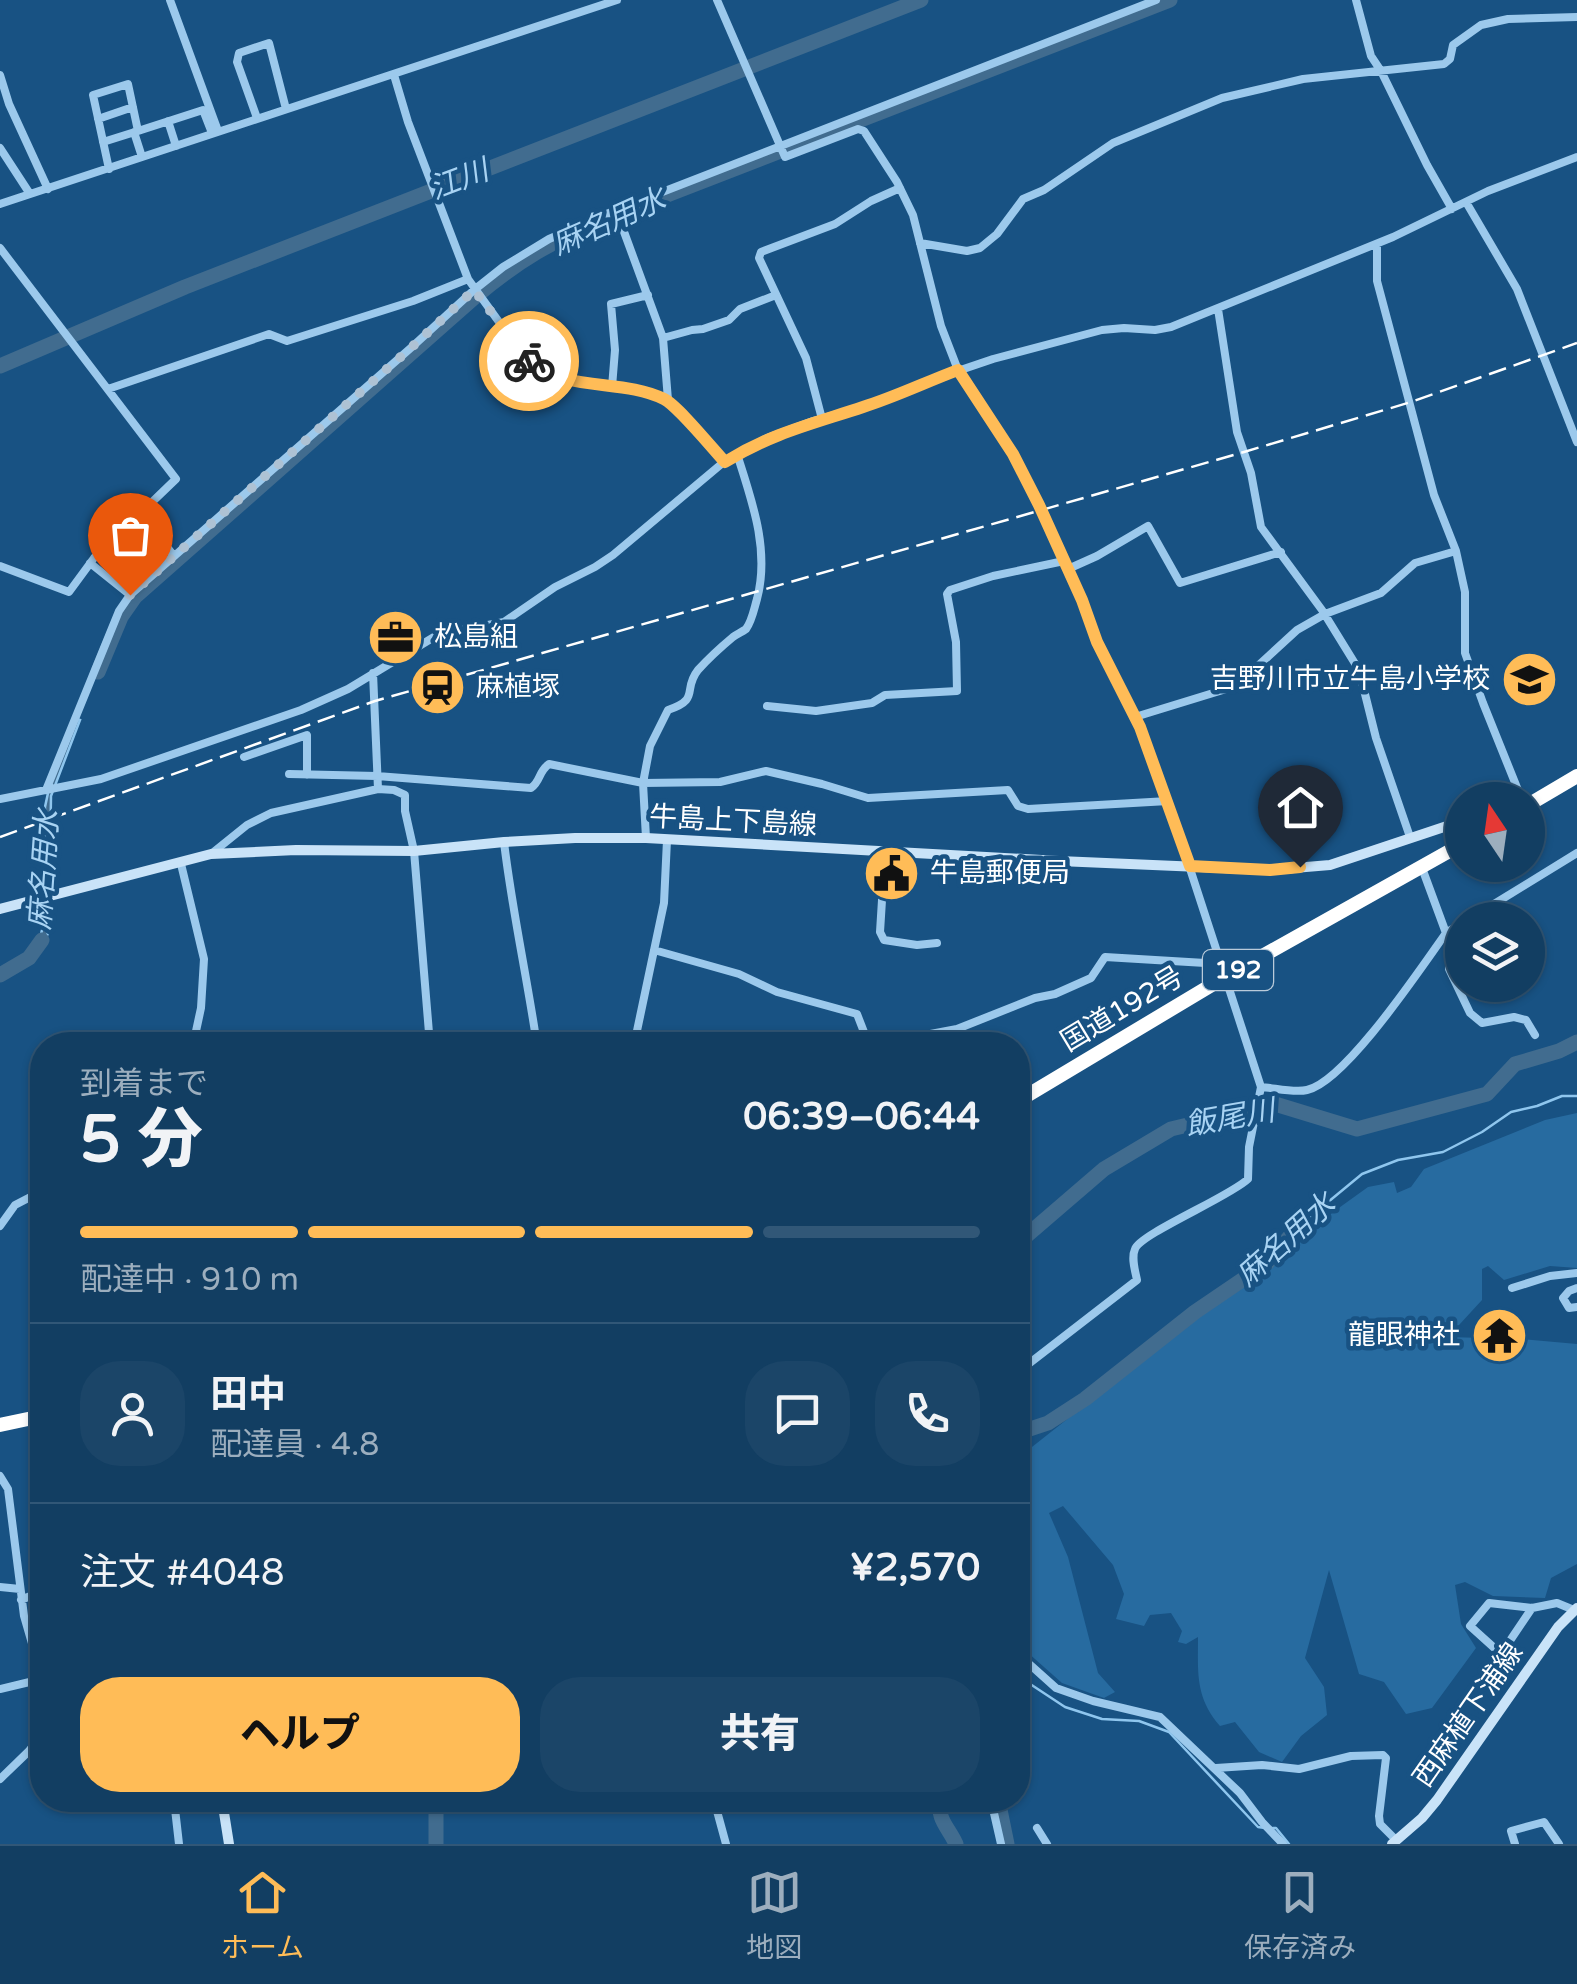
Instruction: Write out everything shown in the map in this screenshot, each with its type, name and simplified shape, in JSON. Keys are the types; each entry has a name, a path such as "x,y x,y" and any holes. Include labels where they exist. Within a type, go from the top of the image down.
{"highway":[{"path":"1545,792 1577,776"},
{"name":"国道192号","path":"1030,1092 1223,971 1445,854"},
{"path":"0,1425 30,1419"}],"main road":[{"name":"牛島上下島線","path":"0,908 211,854 296,850 414,852 504,842 646,838 1270,870 1330,865 1445,826"},
{"name":"西麻植下浦線","path":"1400,1840 1437,1800 1575,1609"},
{"path":"224,1812 229,1844"}],"street":[{"path":"170,0 215,132"},
{"path":"0,204 617,0"},
{"path":"717,0 785,156 858,129 864,131 913,214 941,326 958,370 1013,454 1135,717 1190,866 1259,1090 1248,1179 1242,1186 1137,1243 1133,1254 1137,1280 1030,1363"},
{"path":"46,790 118,610 130,595 503,267 537,245 1156,0"},
{"path":"1356,0 1371,56 1452,209"},
{"path":"920,243 967,251 980,248 998,234 1022,199 1044,190 1113,143 1222,98 1303,78 1444,64 1450,60 1454,45 1481,25 1508,19 1577,17"},
{"path":"257,118 237,62 239,53 269,43 286,109"},
{"path":"394,75 468,279 526,358 542,372 566,380 639,391 668,400 725,462"},
{"path":"0,76 48,189"},
{"path":"109,168 93,95 128,84 142,157"},
{"path":"98,119 133,108"},
{"path":"103,142 203,110 215,132"},
{"path":"168,121 176,146"},
{"path":"0,148 30,194"},
{"path":"0,799 140,767 301,710 348,689 439,634 512,617 555,587 613,555 725,462 767,438 868,406 958,370 1102,330 1171,327 1376,244 1506,183 1577,156"},
{"path":"822,419 806,358 759,258 761,252 835,224 900,188"},
{"path":"1466,202 1517,289 1577,442"},
{"path":"618,213 663,338 668,400"},
{"path":"1376,244 1377,282 1434,495 1456,552 1465,592 1465,653 1516,782"},
{"path":"0,248 176,479 90,563 69,592 0,566"},
{"path":"108,389 269,334 287,340 413,302 468,279"},
{"path":"612,387 611,304 648,295"},
{"path":"663,338 703,330 776,295"},
{"path":"1218,309 1237,432 1251,473 1261,527 1325,614 1360,670 1376,738 1410,837"},
{"path":"646,838 643,783 650,746 668,710 688,700 695,673 746,628 763,574 756,520 737,454"},
{"path":"141,514 174,556"},
{"path":"767,706 816,712 872,703 885,695 957,691 956,642 947,594 950,590 993,576 1066,565 1096,556 1148,526 1180,583 1281,552"},
{"path":"1135,717 1236,686 1297,630 1325,614 1381,593 1415,564 1456,552"},
{"path":"90,563 130,595"},
{"path":"374,673 378,789"},
{"path":"244,757 308,735 306,775"},
{"path":"289,774 378,776 531,788 549,764 643,783 720,782 766,771 868,798 1008,790 1018,806 1028,809 1168,801"},
{"path":"211,854 247,824 271,812 378,789 405,795 414,852 429,1032"},
{"path":"637,1032 664,904 667,840"},
{"path":"504,842 534,1032"},
{"path":"885,852 880,932 884,940 938,943"},
{"path":"1497,902 1577,853"},
{"path":"182,864 204,959 195,1032"},
{"path":"1422,868 1445,931"},
{"path":"1259,1090 1305,1091 1326,1083 1373,1032 1445,935"},
{"path":"654,950 739,974 777,992 857,1014 865,1032"},
{"path":"941,1032 1056,994 1091,978 1105,957 1223,971"},
{"path":"1464,1002 1470,1014 1482,1024 1514,1018 1526,1020 1536,1035"},
{"path":"0,1226 16,1205 30,1197"},
{"path":"1512,1288 1577,1272"},
{"path":"1577,1288 1562,1298 1569,1308 1577,1306"},
{"path":"0,1476 8,1489 21,1600 30,1634"},
{"path":"0,1587 20,1589"},
{"path":"21,1600 30,1596"},
{"path":"1501,1654 1470,1626 1489,1603 1532,1608 1557,1603 1575,1609"},
{"path":"1490,1675 1532,1608"},
{"path":"1030,1665 1056,1688 1160,1718 1216,1768 1283,1844"},
{"path":"0,1689 30,1682"},
{"path":"0,1779 30,1750"},
{"path":"1216,1768 1300,1769 1351,1756 1383,1755 1386,1758 1380,1824 1400,1840"},
{"path":"175,1812 179,1844"},
{"path":"717,1812 726,1844"},
{"path":"993,1812 1001,1844"},
{"path":"1515,1844 1512,1831 1544,1822 1558,1844"},
{"path":"1037,1828 1047,1844"}],"shaded area":[{"path":"77,719 80,720 51,796 49,930 38,953 29,954 40,938 44,922 45,807 50,784"},
{"path":"1577,1113 1577,1268 1550,1266 1504,1280 1488,1266 1482,1269 1482,1300 1448,1337 1483,1338 1516,1350 1521,1339 1577,1344 1577,1564 1551,1578 1545,1598 1493,1596 1465,1582 1455,1585 1461,1624 1476,1648 1432,1708 1406,1714 1384,1682 1359,1674 1329,1570 1305,1658 1324,1687 1327,1715 1301,1736 1282,1762 1259,1752 1235,1722 1220,1726 1202,1695 1198,1637 1186,1644 1178,1642 1182,1631 1171,1613 1150,1615 1144,1626 1116,1619 1124,1594 1113,1565 1063,1506 1049,1513 1068,1557 1098,1673 1115,1692 1104,1698 1062,1683 1030,1655 1030,1449 1189,1323 1275,1264 1304,1233 1368,1187 1394,1182 1397,1193 1411,1187 1424,1169 1545,1120"}],"waterway":[{"name":"江川","path":"0,366 185,287 921,0"},
{"name":"麻名用水","path":"98,672 121,617 135,597 475,297 537,252 605,219 1170,0"},
{"name":"麻名用水","path":"0,975 29,958 42,940"},
{"name":"飯尾川","path":"1030,1233 1104,1169 1171,1129 1275,1104 1357,1129 1487,1094 1515,1064 1577,1042"},
{"name":"麻名用水","path":"1299,1226 1362,1174 1398,1160 1443,1152 1511,1112 1562,1096 1577,1096"},
{"name":"麻名用水","path":"1030,1429 1048,1423 1085,1399 1195,1312 1267,1263 1299,1226"},
{"path":"1030,1684 1065,1707 1102,1719 1139,1721 1169,1732 1258,1827 1265,1828"},
{"name":"飯尾川","path":"436,1812 436,1844"},
{"path":"941,1812 956,1844"},
{"name":"麻名用水","path":"1000,1812 1007,1844"},
{"path":"1273,1828 1289,1844"}],"railway":[{"path":"0,837 375,701 1244,452 1411,402 1577,343"}],"way so far":[{"path":"130,595 474,290 529,361"}],"place":[{"name":"松島組","path":"395,637"},
{"name":"吉野川市立牛島小学校","path":"1529,679"},
{"name":"麻植塚","path":"437,687"},
{"name":"牛島郵便局","path":"891,873"},
{"name":"龍眼神社","path":"1499,1335"}],"route":[{"path":"529,361 542,372 566,380 639,391 668,400 725,462 767,438 868,406 958,370 1013,454 1039,505 1097,642 1140,727 1190,866 1270,870 1300,867"}]}
